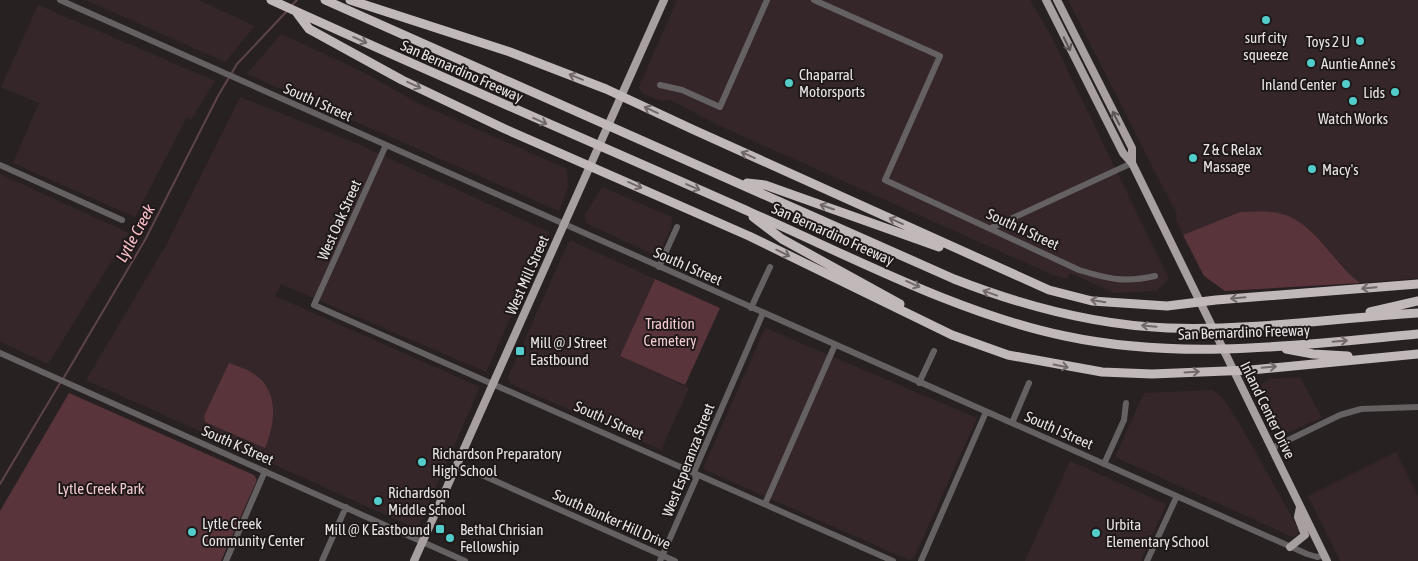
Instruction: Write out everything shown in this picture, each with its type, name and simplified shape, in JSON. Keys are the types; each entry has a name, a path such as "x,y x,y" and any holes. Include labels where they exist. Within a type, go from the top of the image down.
{"highway":[{"name":"San Bernardino Freeway","path":"328,0 954,280 994,295 1068,315 1103,321 1176,328 1243,327 1418,312"},
{"path":"350,0 517,55 606,88 1037,284 1066,294 1116,304 1167,306 1199,301 1418,284"},
{"name":"San Bernardino Freeway","path":"275,2 582,140 985,315 1065,336 1164,349 1212,350 1274,347 1418,334"},
{"path":"295,11 309,29 402,80 749,236 952,335 1001,353 1034,361 1102,372 1134,374 1230,366 1305,364 1418,354"},
{"path":"738,182 765,185 929,243 1022,282 1037,284"},
{"path":"740,208 782,239 922,315 976,340 1034,361"},
{"path":"1348,317 1418,301"},
{"path":"1274,347 1313,354 1418,359"}],"main road":[{"name":"West Mill Street","path":"414,561 664,0"},
{"name":"Inland Center Drive","path":"1046,0 1124,153 1132,163 1230,366 1326,558"},
{"name":"Inland Center Drive","path":"1057,0 1132,148 1132,163"},
{"path":"1290,547 1305,535 1298,518 1300,507"}],"street":[{"name":"South I Street","path":"60,0 1177,496 1290,547 1307,558 1326,558"},
{"path":"660,86 682,90 720,107 767,0"},
{"name":"South H Street","path":"814,0 940,56 885,180 1079,270 1111,280 1132,281 1155,276"},
{"name":"West Oak Street","path":"314,305 386,145"},
{"path":"991,228 1132,163"},
{"path":"0,165 122,220"},
{"path":"659,267 677,227"},
{"path":"751,308 770,268"},
{"name":"South J Street","path":"314,305 893,561"},
{"name":"West Esperanza Street","path":"661,558 696,479 694,472 763,313"},
{"path":"765,504 835,345"},
{"path":"919,382 934,351"},
{"name":"South K Street","path":"0,353 465,561"},
{"path":"1012,423 1029,383"},
{"path":"1104,464 1124,420 1126,403"},
{"path":"1272,448 1340,415 1360,409 1418,407"},
{"path":"921,561 986,412"},
{"name":"South Bunker Hill Drive","path":"457,464 661,558 675,561"},
{"path":"226,561 265,471"},
{"path":"1148,561 1177,496"},
{"path":"322,561 346,507"}],"shaded area":[{"path":"86,0 198,0 255,26 225,62"},
{"path":"677,0 1030,0 1050,34 1169,279 1156,291 1115,293 1070,273 1068,279 1053,275 720,126 670,100 661,101 642,93 639,87"},
{"path":"1068,0 1418,0 1418,278 1360,283 1240,212 1183,235 1176,220 1177,215"},
{"path":"38,5 215,81 191,120 187,117 135,217 13,163 39,103 1,87"},
{"path":"281,34 357,69 418,103 567,169 568,187 559,211 247,74"},
{"path":"240,97 358,144 549,232 486,372 281,284 275,296 480,387 418,527 415,528 86,380 165,247"},
{"path":"0,174 129,233 48,364 0,342"},
{"path":"602,187 672,217 671,229 661,250 653,254 587,224 584,216"},
{"path":"572,241 655,279 620,356 689,388 661,450 511,384 508,377 568,243"},
{"path":"765,328 977,418 914,558 909,560 703,469"},
{"path":"1300,377 1322,418 1284,434 1260,390 1262,384 1269,379"},
{"path":"1213,390 1223,398 1246,435 1299,530 1297,535 1293,537 1115,457 1144,393"},
{"path":"1396,452 1418,496 1418,561 1340,561 1308,496"},
{"name":"Urbita Elementary School","path":"1070,461 1166,504 1141,561 1025,561"}],"green space":[{"path":"1240,212 1271,212 1285,215 1298,221 1320,240 1349,274 1360,283 1225,291 1204,276 1183,235"},
{"name":"Tradition Cemetery","path":"655,279 720,308 685,385 620,356"},
{"path":"229,363 254,374 268,389 272,399 273,419 265,448 205,422 204,416"},
{"name":"Lytle Creek Park","path":"69,393 254,475 257,480 221,561 0,561 0,511"}],"waterway":[{"name":"Lytle Creek","path":"292,5 297,0"},
{"name":"Lytle Creek","path":"63,379 145,240 218,96 237,64 287,11"},
{"name":"Lytle Creek","path":"0,484 60,383"}],"place":[{"name":"surf city squeeze","path":"1266,20"},
{"name":"Toys 2 U","path":"1360,41"},
{"name":"Auntie Anne's","path":"1311,63"},
{"name":"Chaparral Motorsports","path":"789,83"},
{"name":"Inland Center","path":"1346,84"},
{"name":"Lids","path":"1395,92"},
{"name":"Watch Works","path":"1353,101"},
{"name":"Z & C Relax Massage","path":"1193,158"},
{"name":"Macy's","path":"1312,169"},
{"name":"Mill @ J Street Eastbound","path":"520,351"},
{"name":"Richardson Preparatory High School","path":"422,462"},
{"name":"Richardson Middle School","path":"378,501"},
{"name":"Mill @ K Eastbound","path":"440,529"},
{"name":"Lytle Creek Community Center","path":"192,532"},
{"name":"Urbita Elementary School","path":"1096,533"},
{"name":"Bethal Chrisian Fellowship","path":"450,538"}]}
